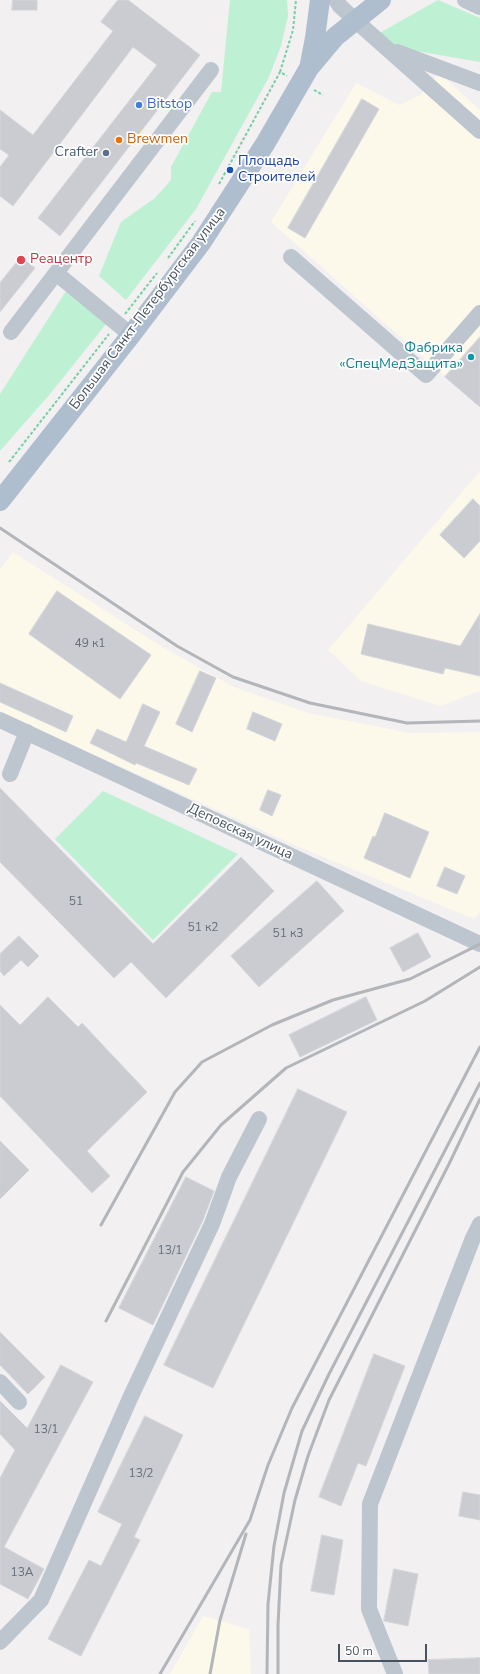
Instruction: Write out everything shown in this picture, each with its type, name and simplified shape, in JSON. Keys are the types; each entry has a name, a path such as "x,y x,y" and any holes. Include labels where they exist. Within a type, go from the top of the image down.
{"main road":[{"name":"Большая Санкт-Петербургская улица","path":"304,75 316,38 320,0"},
{"name":"Большая Санкт-Петербургская улица","path":"0,501 124,329 201,243 265,144 304,75 324,48 335,37 381,0"}],"street":[{"path":"336,0 340,6 356,21 480,131"},
{"path":"464,0 480,7"},
{"path":"388,49 480,83"},
{"path":"11,332 211,70"},
{"path":"291,257 426,375 480,313"},
{"path":"56,273 124,329"},
{"name":"Деповская улица","path":"0,720 480,944"},
{"path":"10,774 27,732"},
{"path":"0,1642 41,1600 131,1396 212,1224 229,1177 259,1119"},
{"path":"395,1674 369,1609 370,1504 473,1238 480,1224"},
{"path":"0,1382 19,1402"}],"path":[{"path":"218,185 280,72 293,30 296,0"},
{"path":"280,72 304,75 323,95"},
{"path":"166,260 195,220"},
{"path":"5,467 124,329 158,272"}],"shaded area":[{"path":"439,73 480,110 480,408 271,222 356,83 399,105 420,95"},
{"path":"480,471 480,691 440,706 361,681 328,650"},
{"path":"13,552 164,648 234,687 308,713 410,733 480,732 480,913 474,919 299,847 0,712 0,569"},
{"path":"203,1616 249,1629 251,1674 170,1674"}],"green space":[{"path":"230,0 287,0 288,16 281,46 269,77 196,209 126,300 99,276 121,222 155,198 171,180 171,167 212,92 221,92"},
{"path":"438,0 480,18 480,62 393,47 376,35"},
{"path":"66,291 106,324 50,394 0,451 0,394"},
{"path":"103,791 238,854 153,940 55,839"}],"building":[{"path":"13,0 37,0 37,10 12,10"},
{"path":"118,0 128,0 200,55 60,236 38,218 157,65 133,47 13,206 0,196 0,167 9,155 0,149 0,110 33,135 113,31 101,22"},
{"path":"362,99 379,109 305,238 288,228"},
{"path":"21,257 35,268 0,312 0,283"},
{"name":"Фабрика «СпецМедЗащита»","path":"480,337 480,407 445,377"},
{"path":"473,499 480,506 480,541 464,558 440,535"},
{"path":"57,591 151,655 120,699 29,634"},
{"path":"480,614 480,676 445,668 443,674 361,654 368,624 460,646"},
{"path":"200,671 216,678 192,732 176,724"},
{"path":"0,683 73,716 66,732 0,702"},
{"path":"143,704 160,712 144,746 197,769 189,785 136,763 135,765 90,743 97,729 126,742"},
{"path":"253,712 282,724 275,741 247,729"},
{"path":"0,788 153,944 241,857 274,891 166,998 131,962 114,978 0,862"},
{"path":"268,790 281,795 272,816 260,810"},
{"path":"385,813 429,832 410,878 364,858"},
{"path":"445,867 465,876 457,894 437,886"},
{"path":"317,881 344,911 259,987 231,956"},
{"path":"418,933 431,957 403,972 390,948"},
{"path":"19,936 39,956 28,967 21,960 4,976 0,971 0,954"},
{"path":"48,997 78,1027 82,1023 147,1092 87,1151 110,1176 92,1193 0,1096 0,1005 20,1025"},
{"path":"366,997 377,1020 300,1057 289,1035"},
{"path":"298,1089 347,1112 213,1388 164,1365"},
{"path":"0,1141 29,1170 0,1199"},
{"path":"186,1177 214,1191 203,1220 153,1325 119,1308"},
{"path":"0,1332 45,1377 28,1394 0,1365"},
{"path":"374,1354 405,1366 366,1466 358,1463 341,1506 319,1497"},
{"path":"61,1365 93,1382 4,1547 44,1569 28,1599 0,1584 0,1478 15,1450 0,1434 0,1401 27,1428"},
{"path":"145,1416 183,1435 134,1537 140,1540 81,1656 48,1639 89,1560 101,1566 122,1524 98,1512"},
{"path":"463,1492 480,1495 480,1520 459,1516"},
{"path":"322,1535 343,1540 334,1595 311,1591"},
{"path":"394,1569 418,1574 408,1626 384,1621"},
{"path":"480,1658 480,1674 429,1674 428,1660"}],"railway":[{"path":"0,528 177,646 233,677 310,703 407,723 480,721"},
{"path":"101,1225 175,1092 202,1062 272,1025 333,1000 410,979 480,944"},
{"path":"106,1321 183,1172 221,1125 286,1068 425,1001 480,967"},
{"path":"160,1674 250,1520 268,1465 292,1408 480,1047"},
{"path":"267,1674 268,1604 274,1546 284,1493 302,1431 329,1374 480,1083"},
{"path":"278,1674 278,1625 281,1565 295,1500 308,1456 329,1400 449,1164 480,1099"},
{"path":"210,1674 220,1620 246,1534"}],"place":[{"name":"Bitstop","path":"139,105"},
{"name":"Brewmen","path":"119,140"},
{"name":"Crafter","path":"106,153"},
{"name":"Площадь Строителей","path":"230,170"},
{"name":"Реацентр","path":"21,260"},
{"name":"Фабрика «СпецМедЗащита»","path":"471,357"}]}
